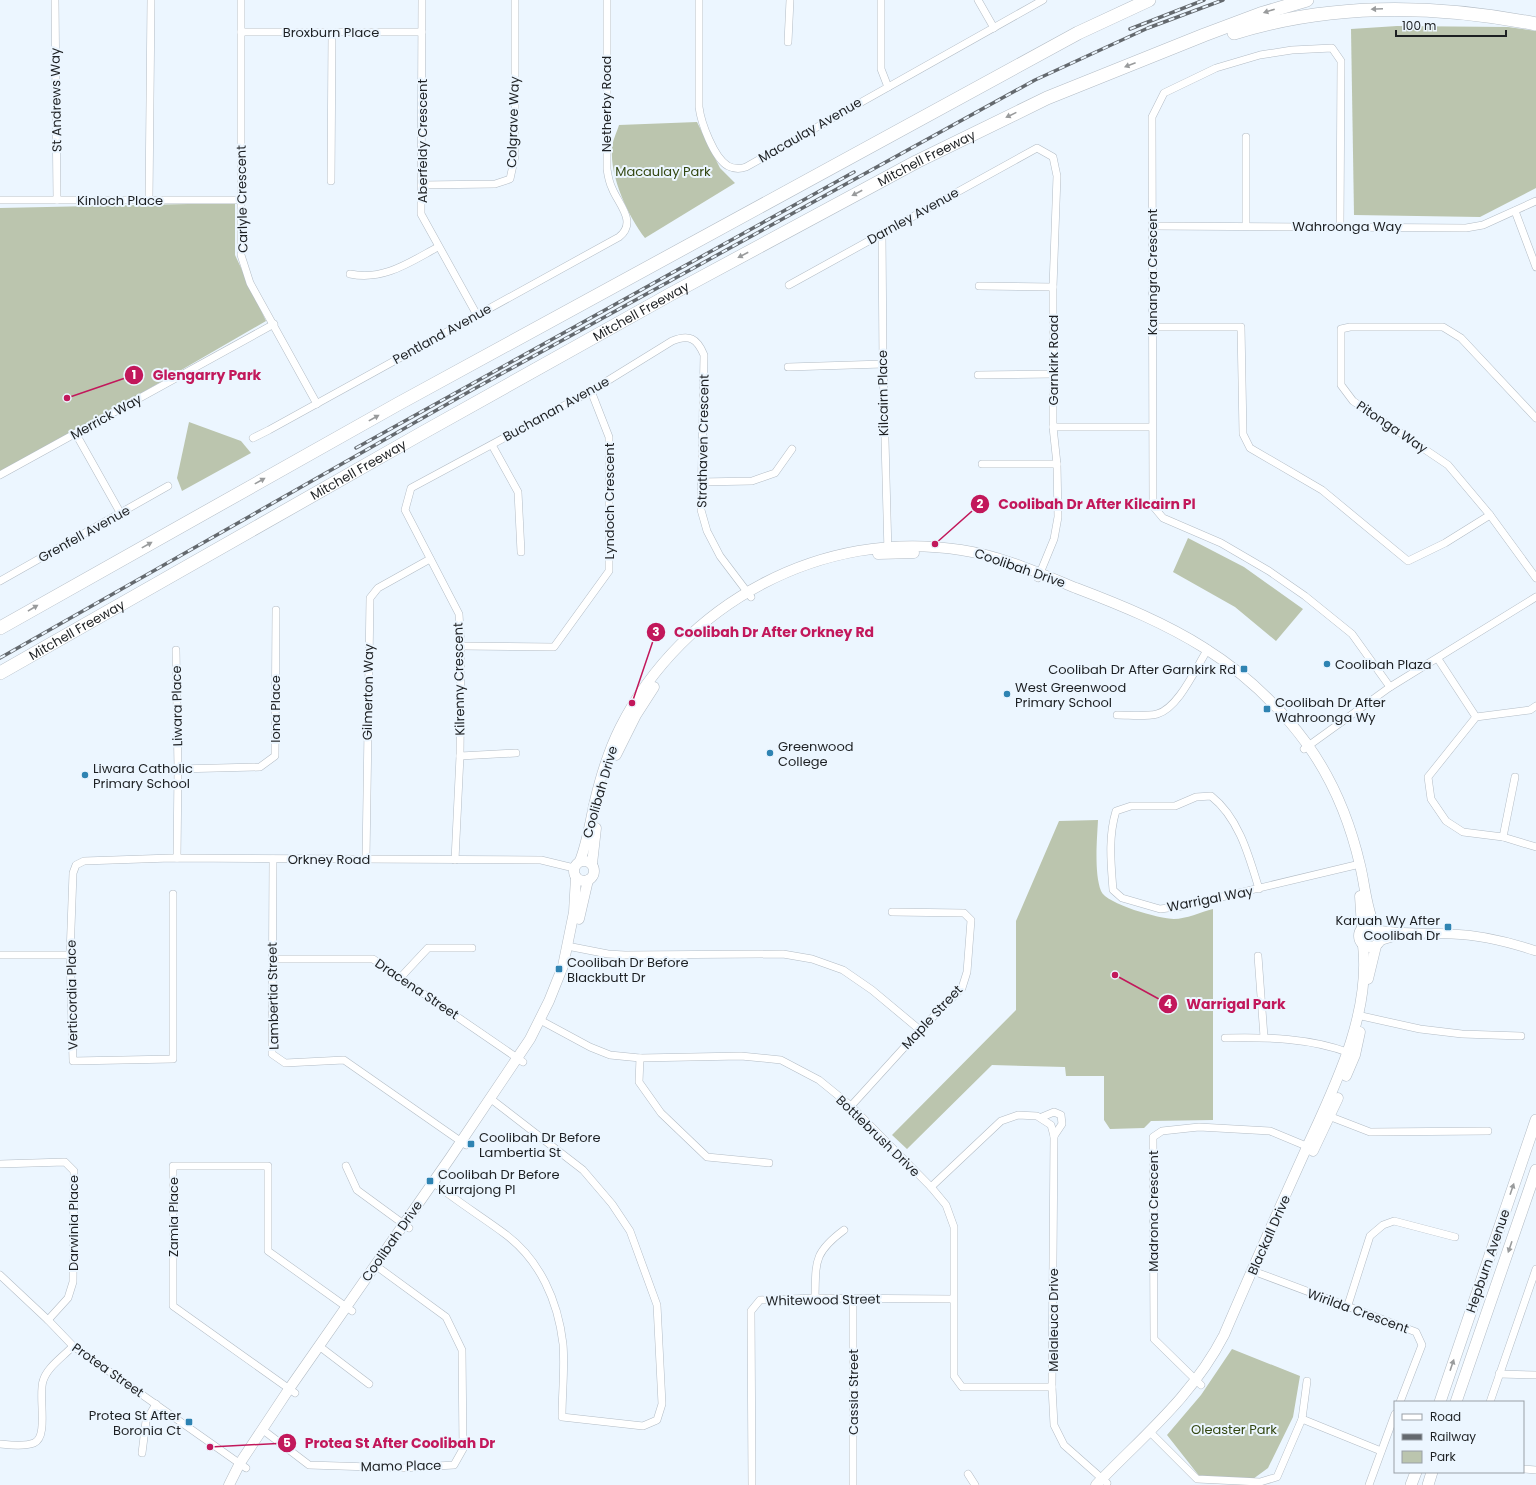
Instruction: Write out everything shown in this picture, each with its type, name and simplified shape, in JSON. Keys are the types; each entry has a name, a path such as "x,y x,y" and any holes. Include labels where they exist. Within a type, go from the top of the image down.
{"highway":[{"path":"0,628 447,377 1078,33 1149,0"},
{"name":"Mitchell Freeway","path":"0,673 424,432 671,294 916,162 1047,98 1260,14 1307,0"},
{"path":"1167,51 1249,28 1296,18 1351,10 1393,8 1448,10 1485,14 1536,24"}],"main road":[{"name":"Coolibah Drive","path":"229,1485 322,1347 521,1060 543,1022 563,983 570,946 576,898 577,869 603,773 615,740 630,710 660,669 685,641 702,625 749,594 824,565 887,549 968,557 1039,576 1131,616 1206,652 1254,692 1306,747 1336,810 1357,865 1370,913 1377,928"},
{"name":"Coolibah Drive","path":"592,864 597,822 609,774 624,736 636,715 665,673 694,641 749,594"},
{"path":"587,861 592,864 594,874 588,880 582,881 577,869 587,861"},
{"name":"Coolibah Drive","path":"1357,865 1362,928"},
{"name":"Coolibah Drive","path":"570,946 588,880"},
{"path":"1368,926 1377,928 1381,936 1378,943 1370,947 1363,945 1359,936 1362,928 1368,926"},
{"name":"Blackall Drive","path":"1103,1483 1153,1434 1199,1382 1227,1342 1255,1272 1327,1116 1351,1053 1370,967 1378,943"},
{"name":"Blackall Drive","path":"1360,1015 1363,945"},
{"name":"Hepburn Avenue","path":"1440,1401 1536,1120"},
{"name":"Hepburn Avenue","path":"1456,1401 1536,1170"},
{"name":"Coolibah Drive","path":"236,1485 243,1466"},
{"path":"1411,1485 1416,1473"}],"street":[{"name":"St Andrews Way","path":"55,0 57,200"},
{"path":"149,200 150,0"},
{"name":"Carlyle Crescent","path":"241,0 241,255 250,283 317,404"},
{"name":"Aberfeldy Crescent","path":"422,0 421,214 477,315"},
{"name":"Colgrave Way","path":"422,185 495,184 510,179 515,156 515,0"},
{"name":"Netherby Road","path":"607,0 607,169 612,189 627,217 627,226"},
{"name":"Macaulay Avenue","path":"699,0 700,114 704,127 721,159 728,166 737,168 746,167 1043,0"},
{"path":"788,42 790,0"},
{"path":"881,0 881,69 888,87"},
{"path":"978,0 994,28"},
{"name":"Broxburn Place","path":"241,32 422,32"},
{"path":"331,181 332,33"},
{"name":"Kanangra Crescent","path":"1340,226 1341,61 1332,48 1292,50 1260,55 1216,68 1164,93 1152,117 1153,506 1163,518 1222,543 1305,596 1352,634 1390,687"},
{"path":"1246,137 1246,226"},
{"name":"Darnley Avenue","path":"789,285 1037,148"},
{"name":"Garnkirk Road","path":"1037,148 1053,157 1057,176 1053,287 1053,427 1057,464 1057,528 1039,576"},
{"name":"Kinloch Place","path":"0,200 241,200"},
{"name":"Wahroonga Way","path":"1152,226 1466,228 1483,225 1515,212 1536,201"},
{"path":"1515,212 1536,267"},
{"name":"Pentland Avenue","path":"253,438 619,237 627,226"},
{"name":"Kilcairn Place","path":"882,233 887,549"},
{"path":"350,274 367,277 384,274 438,247"},
{"path":"979,286 1053,287"},
{"name":"Merrick Way","path":"0,475 274,324"},
{"path":"1152,327 1241,327 1242,434 1250,448 1322,490 1408,561 1445,543 1490,514"},
{"name":"Pitonga Way","path":"1536,418 1461,338 1443,327 1350,327 1341,329 1341,384 1353,401 1448,465 1490,514 1536,578"},
{"name":"Buchanan Avenue","path":"411,488 591,391 672,341 683,337 693,339 700,344"},
{"name":"Strathaven Crescent","path":"700,344 704,355 701,510 707,531 720,556 749,594"},
{"path":"788,367 883,364"},
{"path":"978,375 1053,374"},
{"name":"Lyndoch Crescent","path":"461,646 554,647 610,571 609,437 591,391"},
{"path":"1053,427 1152,427"},
{"path":"76,434 121,514"},
{"path":"492,445 518,492 520,552"},
{"path":"701,482 752,481 776,473 792,449"},
{"path":"982,464 1057,464"},
{"name":"Grenfell Avenue","path":"0,582 168,486"},
{"name":"Kilrenny Crescent","path":"411,488 405,510 458,614 461,646 460,756 454,860"},
{"name":"Gilmerton Way","path":"366,859 370,598 378,588 430,559"},
{"path":"1306,747 1390,687 1438,659 1536,597"},
{"name":"Iona Place","path":"178,769 260,767 275,756 276,610"},
{"name":"Liwara Place","path":"176,650 178,769 177,858"},
{"path":"1117,715 1151,715 1165,711 1175,702 1206,652"},
{"path":"1438,659 1476,717"},
{"path":"1536,706 1530,710 1476,717 1428,776 1431,799 1446,821 1463,832 1503,837 1536,846"},
{"path":"460,756 516,753"},
{"path":"1503,837 1515,776"},
{"name":"Warrigal Way","path":"1259,889 1246,845 1222,805 1211,796 1196,797 1175,806 1131,806 1116,811 1112,824 1110,858 1113,890 1122,898 1160,909 1184,906 1259,889 1357,865"},
{"name":"Orkney Road","path":"84,861 177,858 541,860 577,869"},
{"name":"Lambertia Street","path":"273,859 272,1054 285,1063 344,1060 464,1143"},
{"name":"Verticordia Place","path":"84,861 76,865 73,873 70,955 73,1061 173,1059 173,894"},
{"name":"Maple Street","path":"851,1106 920,1030 962,988 967,972 971,920 964,913 892,912"},
{"path":"1377,928 1402,933 1475,936 1509,942 1536,951"},
{"path":"1378,943 1402,933"},
{"path":"570,946 608,954 625,955 783,954 812,959 843,970 872,990 920,1030"},
{"path":"400,978 428,948 472,948"},
{"path":"0,955 70,955"},
{"path":"1258,956 1264,1037"},
{"name":"Dracena Street","path":"273,958 373,958 521,1060"},
{"path":"1360,1015 1420,1029 1462,1034 1521,1036"},
{"name":"Bottlebrush Drive","path":"543,1022 602,1052 640,1058 741,1056 781,1060 819,1080 851,1106 931,1187 946,1205 954,1227 954,1376 962,1387 1052,1387"},
{"path":"1224,1038 1264,1037 1317,1042 1351,1053"},
{"path":"640,1058 640,1082 661,1113 707,1157 769,1163"},
{"path":"436,1184 506,1235 524,1251 541,1273 554,1302 563,1344 562,1417 642,1426 657,1420 662,1404 657,1304 630,1231 612,1204 583,1170 493,1101"},
{"name":"Melaleuca Drive","path":"931,1187 1001,1121 1018,1116 1042,1118 1054,1112 1061,1115 1062,1124 1054,1136 1052,1387 1054,1425 1064,1444 1103,1483"},
{"path":"1327,1116 1370,1132 1488,1131"},
{"path":"1042,1118 1051,1125 1054,1136"},
{"name":"Madrona Crescent","path":"1199,1382 1154,1339 1153,1137 1162,1131 1199,1127 1262,1130 1270,1131 1311,1148"},
{"name":"Darwinia Place","path":"0,1164 65,1162 74,1171 73,1282 68,1298 48,1320"},
{"name":"Zamia Place","path":"292,1391 173,1306 173,1166 268,1166 268,1251 349,1309"},
{"path":"346,1166 357,1190 407,1226"},
{"path":"1347,1308 1370,1236 1383,1225 1394,1221 1455,1237"},
{"path":"815,1298 816,1264 827,1243 844,1230"},
{"name":"Mamo Place","path":"265,1432 309,1465 402,1468 454,1466 463,1449 462,1350 446,1317 378,1267"},
{"path":"1490,1401 1499,1374 1533,1289 1536,1269"},
{"name":"Wirilda Crescent","path":"1255,1272 1347,1308 1416,1332 1422,1345 1400,1401"},
{"name":"Protea Street","path":"0,1276 48,1320 73,1346 243,1466"},
{"name":"Whitewood Street","path":"752,1485 751,1312 760,1300 815,1298 953,1299"},
{"name":"Cassia Street","path":"853,1298 853,1485"},
{"path":"0,1444 33,1444 39,1439 42,1430 41,1396 43,1379 48,1371 73,1346"},
{"path":"322,1347 369,1384"},
{"path":"1499,1374 1536,1375"},
{"path":"1153,1434 1197,1479 1260,1482 1277,1477 1302,1419 1307,1381"},
{"path":"142,1453 146,1421 156,1404"},
{"path":"1370,1485 1394,1417"},
{"path":"1302,1419 1381,1451"},
{"path":"1524,1470 1536,1470"},
{"path":"968,1474 975,1485"}],"green space":[{"path":"1397,26 1508,27 1536,31 1536,188 1480,217 1354,215 1351,29"},
{"name":"Macaulay Park","path":"697,122 720,168 735,183 645,238 632,219 621,196 614,172 612,146 619,125"},
{"path":"235,203 235,255 266,321 0,475 0,208"},
{"path":"189,422 241,441 251,453 182,491 177,478"},
{"path":"1188,538 1244,567 1303,609 1276,641 1235,607 1173,572"},
{"path":"1098,820 1096,856 1097,875 1101,891 1105,896 1123,906 1146,914 1174,919 1183,918 1213,909 1213,1120 1151,1121 1144,1128 1110,1129 1104,1120 1104,1076 1066,1076 1065,1067 992,1065 907,1149 892,1135 1016,1010 1016,921 1059,821"},
{"name":"Oleaster Park","path":"1232,1349 1300,1376 1293,1417 1268,1468 1253,1479 1200,1477 1167,1435 1201,1395"}],"railway":[{"path":"1130,29 1204,0"},
{"path":"0,658 472,390 1035,80 1148,28 1223,0"},
{"path":"356,448 854,172"}],"place":[{"name":"Glengarry Park","path":"67,398"},
{"name":"Coolibah Dr After Kilcairn Pl","path":"935,544"},
{"name":"Coolibah Plaza","path":"1327,664"},
{"name":"Coolibah Dr After Garnkirk Rd","path":"1244,669"},
{"name":"West Greenwood Primary School","path":"1007,694"},
{"name":"Coolibah Dr After Orkney Rd","path":"632,703"},
{"name":"Coolibah Dr After Wahroonga Wy","path":"1267,709"},
{"name":"Greenwood College","path":"770,753"},
{"name":"Liwara Catholic Primary School","path":"85,775"},
{"name":"Karuah Wy After Coolibah Dr","path":"1448,927"},
{"name":"Coolibah Dr Before Blackbutt Dr","path":"559,969"},
{"name":"Warrigal Park","path":"1115,975"},
{"name":"Coolibah Dr Before Lambertia St","path":"471,1144"},
{"name":"Coolibah Dr Before Kurrajong Pl","path":"430,1181"},
{"name":"Protea St After Boronia Ct","path":"189,1422"},
{"name":"Protea St After Coolibah Dr","path":"210,1447"}]}
